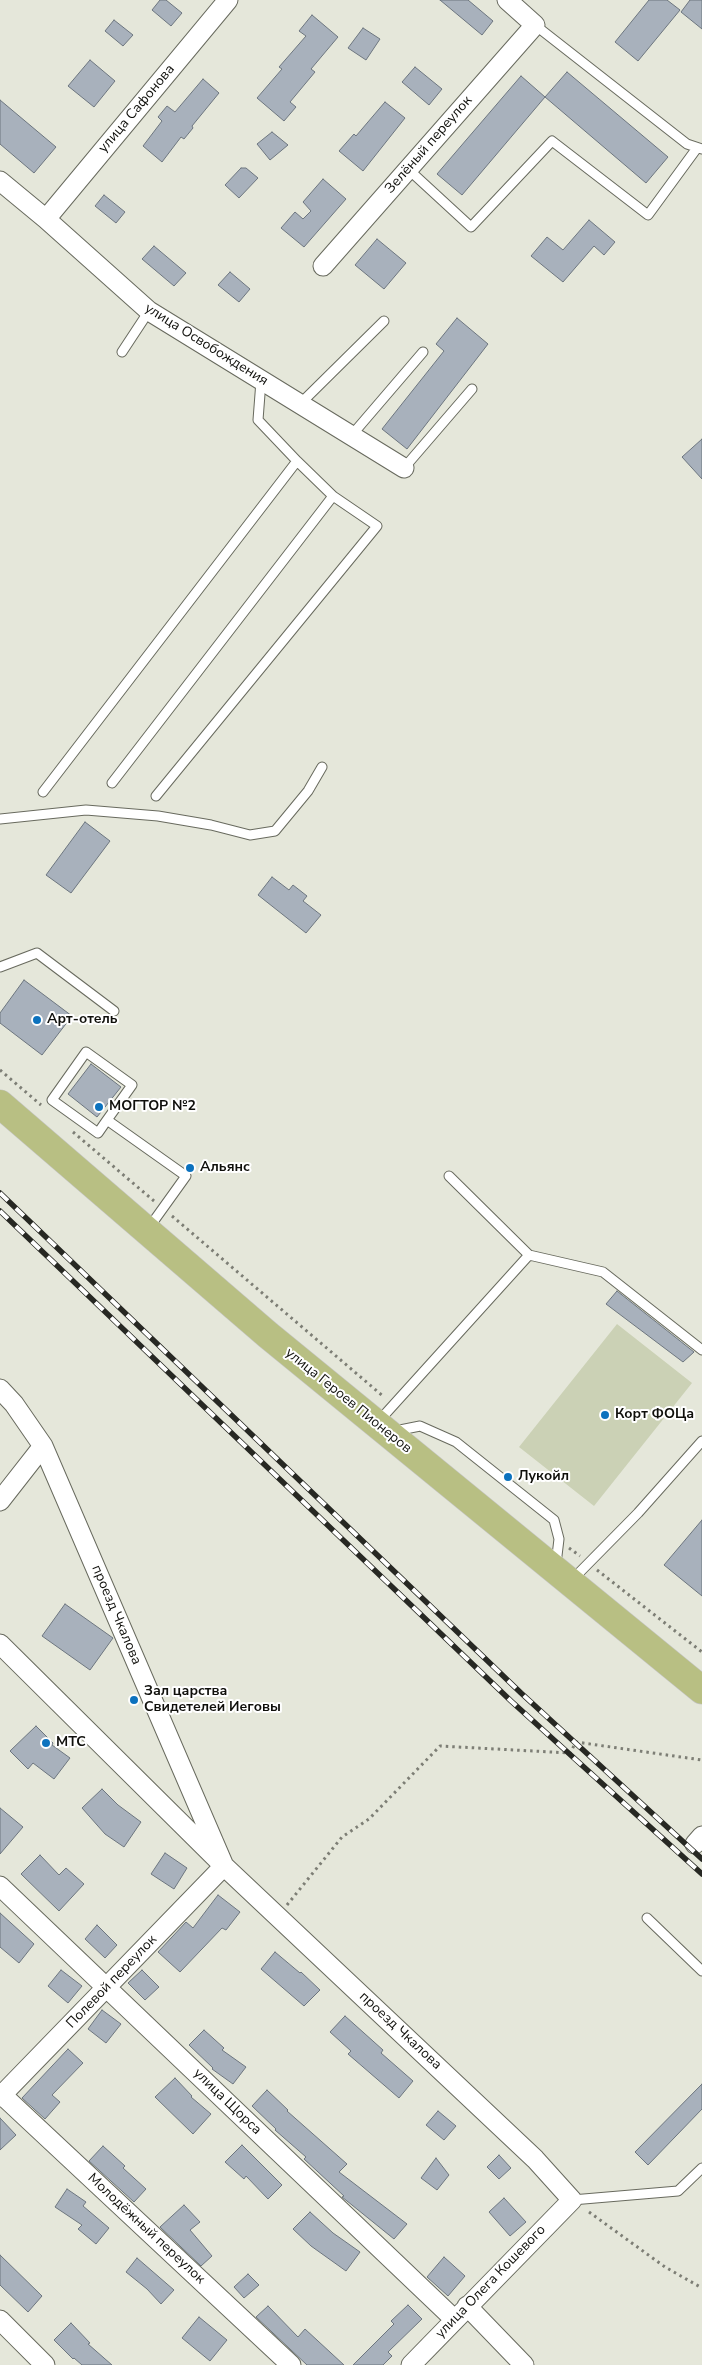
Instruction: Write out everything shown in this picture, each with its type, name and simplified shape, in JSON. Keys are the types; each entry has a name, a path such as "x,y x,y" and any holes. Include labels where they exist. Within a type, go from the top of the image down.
{"main road":[{"name":"улица Героев Пионеров","path":"0,1104 268,1335 385,1420 571,1571 702,1690"}],"street":[{"name":"улица Сафонова","path":"46,219 228,0"},
{"path":"507,0 535,24"},
{"name":"Зелёный переулок","path":"323,266 535,24"},
{"name":"улица Освобождения","path":"0,181 46,219 149,311 404,468"},
{"path":"0,1389 14,1404 43,1446 0,1501"},
{"name":"проезд Чкалова","path":"43,1446 224,1866"},
{"name":"проезд Чкалова","path":"0,1644 224,1866 535,2159 572,2200"},
{"name":"Полевой переулок","path":"1,2095 224,1866"},
{"name":"улица Щорса","path":"0,1886 107,1988 460,2312 524,2365"},
{"name":"Молодёжный переулок","path":"1,2095 291,2365"},
{"name":"улица Олега Кошевого","path":"411,2365 460,2312 572,2200"},
{"path":"0,2320 45,2365"}],"lane":[{"path":"408,170 471,227 552,141 648,215 700,148 687,144 535,24"},
{"path":"122,352 149,311"},
{"path":"300,404 384,321"},
{"path":"351,436 424,352"},
{"path":"156,796 377,526 333,496 258,420 261,380"},
{"path":"404,468 472,389"},
{"path":"43,792 297,461"},
{"path":"112,783 333,496"},
{"path":"0,819 86,810 158,816 250,835 275,831 308,791 322,766"},
{"path":"0,967 37,953 114,1011"},
{"path":"86,1052 132,1085 107,1120 98,1133 52,1100 86,1052"},
{"path":"107,1120 186,1176 146,1231"},
{"path":"449,1176 529,1255 603,1272 702,1350"},
{"path":"385,1420 529,1255"},
{"path":"385,1420 420,1426 456,1442 554,1520 558,1539 571,1571 638,1513 702,1441"},
{"path":"647,1918 702,1971"},
{"path":"572,2200 678,2191 702,2168"}],"path":[{"path":"0,1070 43,1107"},
{"path":"66,1126 162,1209 385,1420"},
{"path":"558,1539 571,1571 702,1652"},
{"path":"278,1916 342,1837 369,1819 440,1746 570,1753 576,1742 702,1760"},
{"path":"572,2200 665,2267 702,2288"}],"green space":[{"name":"Корт ФОЦа","path":"617,1324 692,1383 594,1506 519,1447"}],"building":[{"path":"160,0 166,0 182,13 171,26 152,10"},
{"path":"440,0 468,0 493,21 482,35"},
{"path":"649,0 667,0 680,10 638,61 615,42"},
{"path":"690,0 702,0 702,29 681,12"},
{"path":"312,15 338,37 311,69 315,72 290,102 296,107 284,121 257,98 282,69 279,67 306,36 299,31"},
{"path":"114,20 133,35 123,46 105,31"},
{"path":"363,28 380,39 366,60 348,48"},
{"path":"90,60 115,81 94,107 68,86"},
{"path":"415,67 442,89 429,105 402,82"},
{"path":"567,72 668,157 646,183 545,97"},
{"path":"521,76 545,97 462,195 437,174"},
{"path":"203,79 219,93 192,126 193,128 184,139 181,137 162,162 143,146 162,121 158,117 167,106 175,112"},
{"path":"0,100 56,147 34,173 0,144"},
{"path":"385,102 405,118 363,171 339,151 354,134 356,136"},
{"path":"272,132 288,145 270,160 257,144"},
{"path":"241,168 246,168 258,178 239,198 225,185"},
{"path":"323,179 346,199 304,247 281,228 295,212 303,219 311,211 303,202"},
{"path":"104,195 125,212 116,223 95,206"},
{"path":"589,220 615,242 604,255 594,246 563,282 531,256 547,237 563,250"},
{"path":"377,239 406,263 384,289 355,265"},
{"path":"154,246 186,273 174,286 142,259"},
{"path":"230,272 250,289 239,302 218,285"},
{"path":"457,318 488,344 407,449 382,429 444,351 436,344"},
{"path":"702,439 702,479 682,457"},
{"path":"85,822 110,841 71,893 46,875"},
{"path":"272,877 289,890 293,885 307,896 303,901 321,915 306,933 258,895"},
{"path":"24,980 72,1016 42,1055 0,1023 0,1013"},
{"path":"91,1064 121,1087 97,1117 68,1094"},
{"path":"617,1291 694,1352 683,1362 606,1304"},
{"path":"702,1520 702,1596 664,1565"},
{"path":"65,1604 113,1638 90,1670 42,1636"},
{"path":"36,1726 53,1743 52,1745 70,1758 54,1779 33,1763 28,1769 10,1751"},
{"path":"102,1789 118,1805 141,1822 124,1847 105,1834 82,1808"},
{"path":"0,1808 23,1827 0,1854"},
{"path":"165,1853 187,1868 174,1889 151,1874"},
{"path":"40,1855 59,1875 66,1868 84,1884 59,1911 21,1874"},
{"path":"218,1895 240,1912 226,1930 222,1928 180,1972 158,1952 186,1922 193,1928"},
{"path":"0,1913 34,1944 19,1963 0,1947"},
{"path":"97,1925 117,1945 105,1958 85,1939"},
{"path":"275,1952 320,1990 304,2006 261,1969"},
{"path":"61,1970 82,1986 68,2003 48,1986"},
{"path":"142,1970 159,1987 145,2000 128,1983"},
{"path":"102,2010 121,2024 106,2043 88,2029"},
{"path":"345,2016 383,2050 381,2053 413,2081 399,2098 348,2054 351,2051 330,2032"},
{"path":"204,2030 224,2048 222,2050 246,2067 233,2084 212,2069 189,2045"},
{"path":"68,2049 83,2063 52,2095 60,2102 45,2119 22,2098"},
{"path":"175,2078 191,2097 211,2114 193,2134 155,2097"},
{"path":"702,2084 702,2109 648,2165 635,2152"},
{"path":"267,2090 287,2111 347,2164 339,2172 407,2224 394,2239 342,2197 344,2196 304,2159 306,2157 275,2130 252,2106"},
{"path":"438,2111 456,2126 444,2140 426,2125"},
{"path":"0,2118 16,2135 0,2150"},
{"path":"242,2145 282,2185 268,2199 246,2176 244,2179 225,2162"},
{"path":"103,2146 146,2189 134,2202 89,2161"},
{"path":"499,2155 511,2168 499,2179 487,2167"},
{"path":"436,2158 449,2175 437,2190 421,2178"},
{"path":"67,2189 86,2202 83,2206 109,2228 96,2244 78,2229 82,2225 55,2207"},
{"path":"504,2198 526,2222 510,2236 489,2212"},
{"path":"184,2205 200,2222 190,2230 212,2256 201,2266 160,2227"},
{"path":"310,2212 333,2233 360,2252 346,2271 311,2246 293,2229"},
{"path":"0,2255 42,2296 28,2312 0,2285"},
{"path":"444,2257 465,2276 448,2296 427,2277"},
{"path":"137,2258 174,2290 161,2304 147,2289 126,2272"},
{"path":"248,2274 259,2285 244,2298 234,2287"},
{"path":"408,2305 422,2319 388,2352 392,2356 383,2365 353,2365 394,2324 391,2321"},
{"path":"268,2306 298,2337 305,2329 344,2365 307,2365 256,2317"},
{"path":"199,2317 227,2340 210,2361 182,2338"},
{"path":"71,2323 90,2343 88,2344 112,2365 82,2365 73,2359 54,2340"}],"railway":[{"path":"0,1193 521,1693 702,1859"},
{"path":"0,1211 511,1701 702,1874"}],"place":[{"name":"Арт-отель","path":"37,1020"},
{"name":"МОГТОР №2","path":"99,1107"},
{"name":"Альянс","path":"190,1168"},
{"name":"Корт ФОЦа","path":"605,1415"},
{"name":"Лукойл","path":"508,1477"},
{"name":"Зал царства Свидетелей Иеговы","path":"134,1700"},
{"name":"МТС","path":"46,1743"}]}
